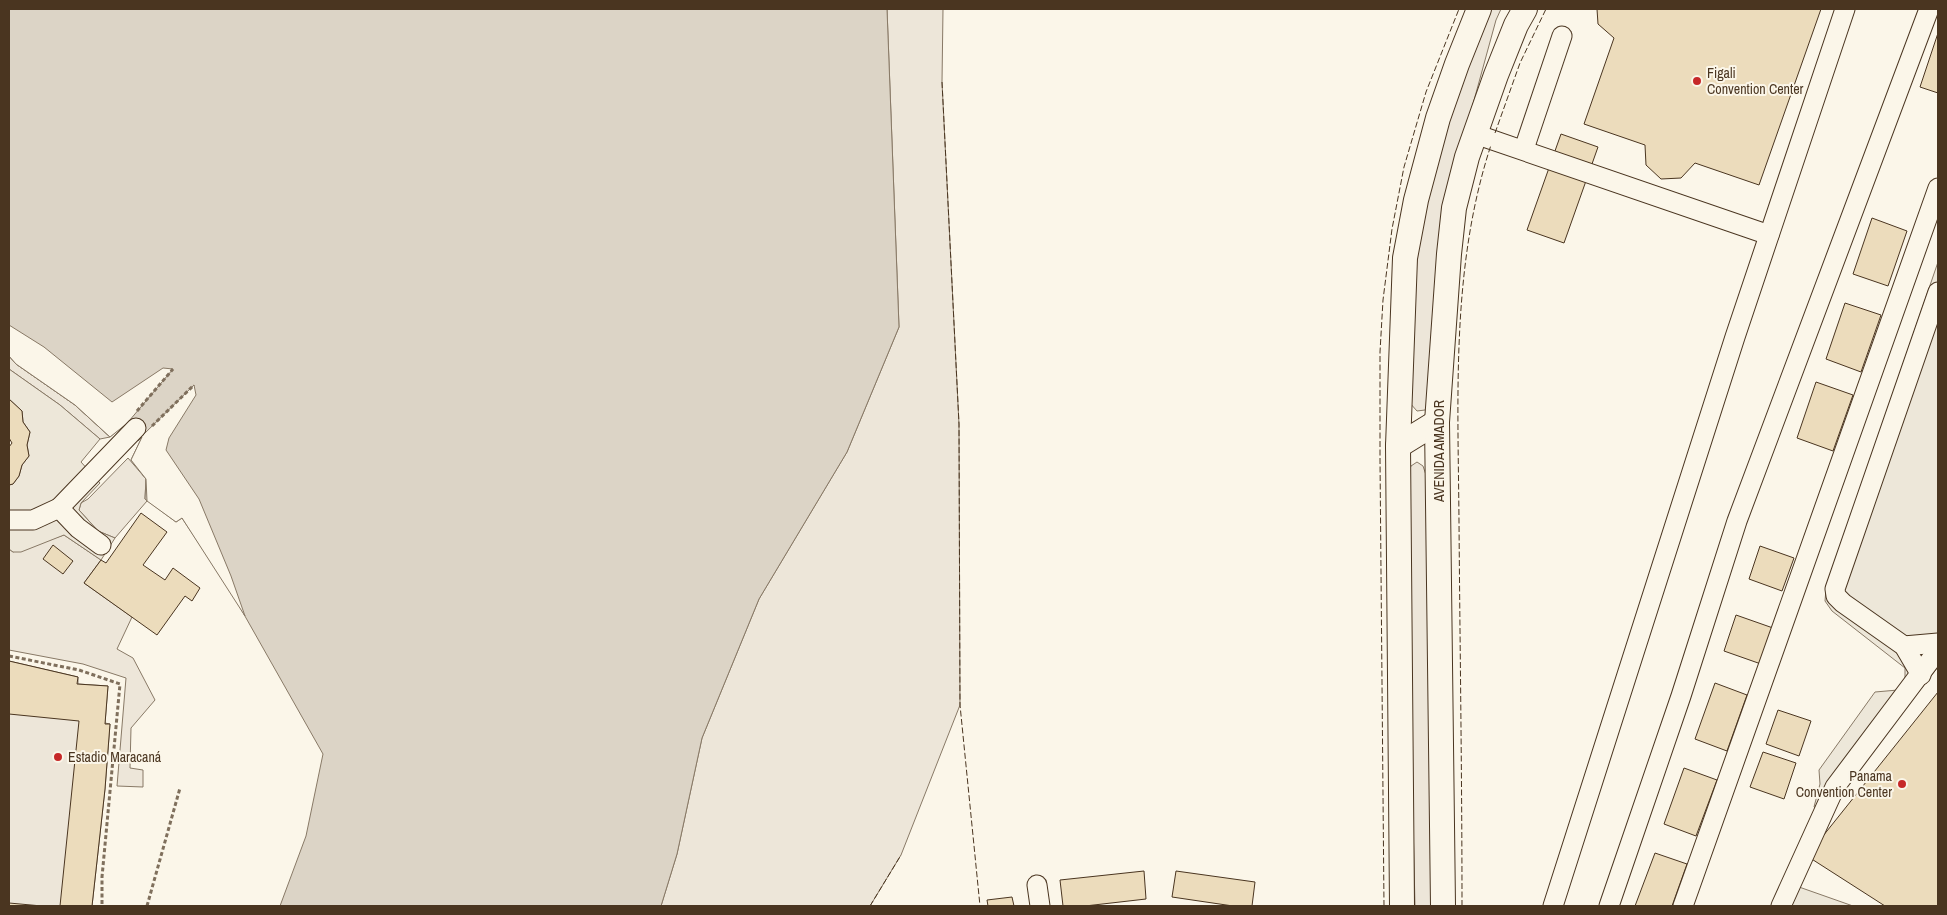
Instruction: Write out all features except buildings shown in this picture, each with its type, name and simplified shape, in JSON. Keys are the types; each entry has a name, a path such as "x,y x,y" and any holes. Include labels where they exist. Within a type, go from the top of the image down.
{"main road":[{"path":"1402,906 1398,446 1405,258 1416,200 1438,118 1479,9"},
{"name":"AVENIDA AMADOR","path":"1444,906 1437,422 1449,254 1454,208 1474,134 1524,9"},
{"path":"1398,446 1437,422"}],"street":[{"path":"1553,906 1769,234 1845,9"},
{"path":"1609,906 1681,696 1737,522 1929,9"},
{"path":"1524,149 1562,36"},
{"path":"1474,134 1524,149 1769,234"},
{"path":"1683,906 1938,188"},
{"path":"1921,675 1904,646 1843,603 1836,596 1835,589 1938,292"},
{"path":"9,520 34,520 59,508 140,424"},
{"path":"59,508 78,528 100,545"},
{"path":"1904,646 1938,643"},
{"path":"1787,905 1835,787 1938,650"},
{"path":"1037,885 1040,906"}],"path":[{"path":"140,424 173,369"},
{"path":"140,424 194,385"},
{"path":"9,656 79,670 120,684 102,878 102,906"},
{"path":"147,906 180,788"}],"shaded area":[{"path":"9,9 887,9 899,327 847,452 759,599 702,738 677,854 661,906 280,906 306,836 323,754 233,595 182,518 176,522 145,499 146,479 131,460 143,435 129,421 110,437 75,405 16,364 9,356"},
{"path":"887,9 943,9 942,82 959,424 960,705 901,855 870,906 661,906 677,854 702,738 759,599 847,452 899,327"},
{"path":"1487,9 1501,9 1496,20 1450,188 1430,402 1425,410 1417,411 1409,402 1412,266 1440,132"},
{"path":"1938,262 1938,667 1824,813 1814,807 1820,784 1819,770 1875,692 1898,690 1905,679 1905,668 1832,611 1825,601 1826,589"},
{"path":"9,356 16,364 75,405 110,437 100,439 60,405 9,369"},
{"path":"9,369 60,405 100,439 81,462 100,483 81,503 79,510 98,531 115,538 101,560 64,535 21,552 13,552 9,549 9,485 13,484 19,476 22,465 29,456 27,445 30,432 23,422 22,411 9,399"},
{"path":"128,458 146,479 145,499 147,501 115,538 98,531 79,510 81,503 88,499"},
{"path":"1417,462 1423,466 1427,478 1435,906 1415,906 1405,481 1411,466"},
{"path":"64,535 101,560 84,583 132,617 117,649 133,658 155,700 131,728 130,768 143,770 143,787 117,786 126,678 83,664 9,650 9,549 13,552"},
{"name":"Estadio Maracaná","path":"9,661 78,677 78,684 108,686 105,723 110,724 92,906 9,906"},
{"path":"1782,881 1853,906 1773,906"}],"pier":[{"path":"9,325 44,347 112,402 163,368 173,369 129,421 143,435 194,385 196,395 169,438 166,450 199,499 231,576 245,616 182,518 176,522 147,501 146,479 131,460 142,437 138,441 140,436 129,425 116,435 125,425 110,437 75,405 16,364 9,356"}],"fence":[{"path":"1384,906 1380,459 1380,352 1383,300 1392,229 1404,167 1426,92 1459,9"},
{"path":"1495,133 1520,63 1546,9"},
{"path":"942,82 959,424 960,705 980,906"},
{"path":"1462,906 1458,379 1463,284 1469,238 1478,191 1491,145"},
{"path":"870,906 901,855"}],"place":[{"name":"Figali Convention Center","path":"1697,81"},
{"name":"Estadio Maracaná","path":"58,757"},
{"name":"Panama Convention Center","path":"1902,784"}]}
